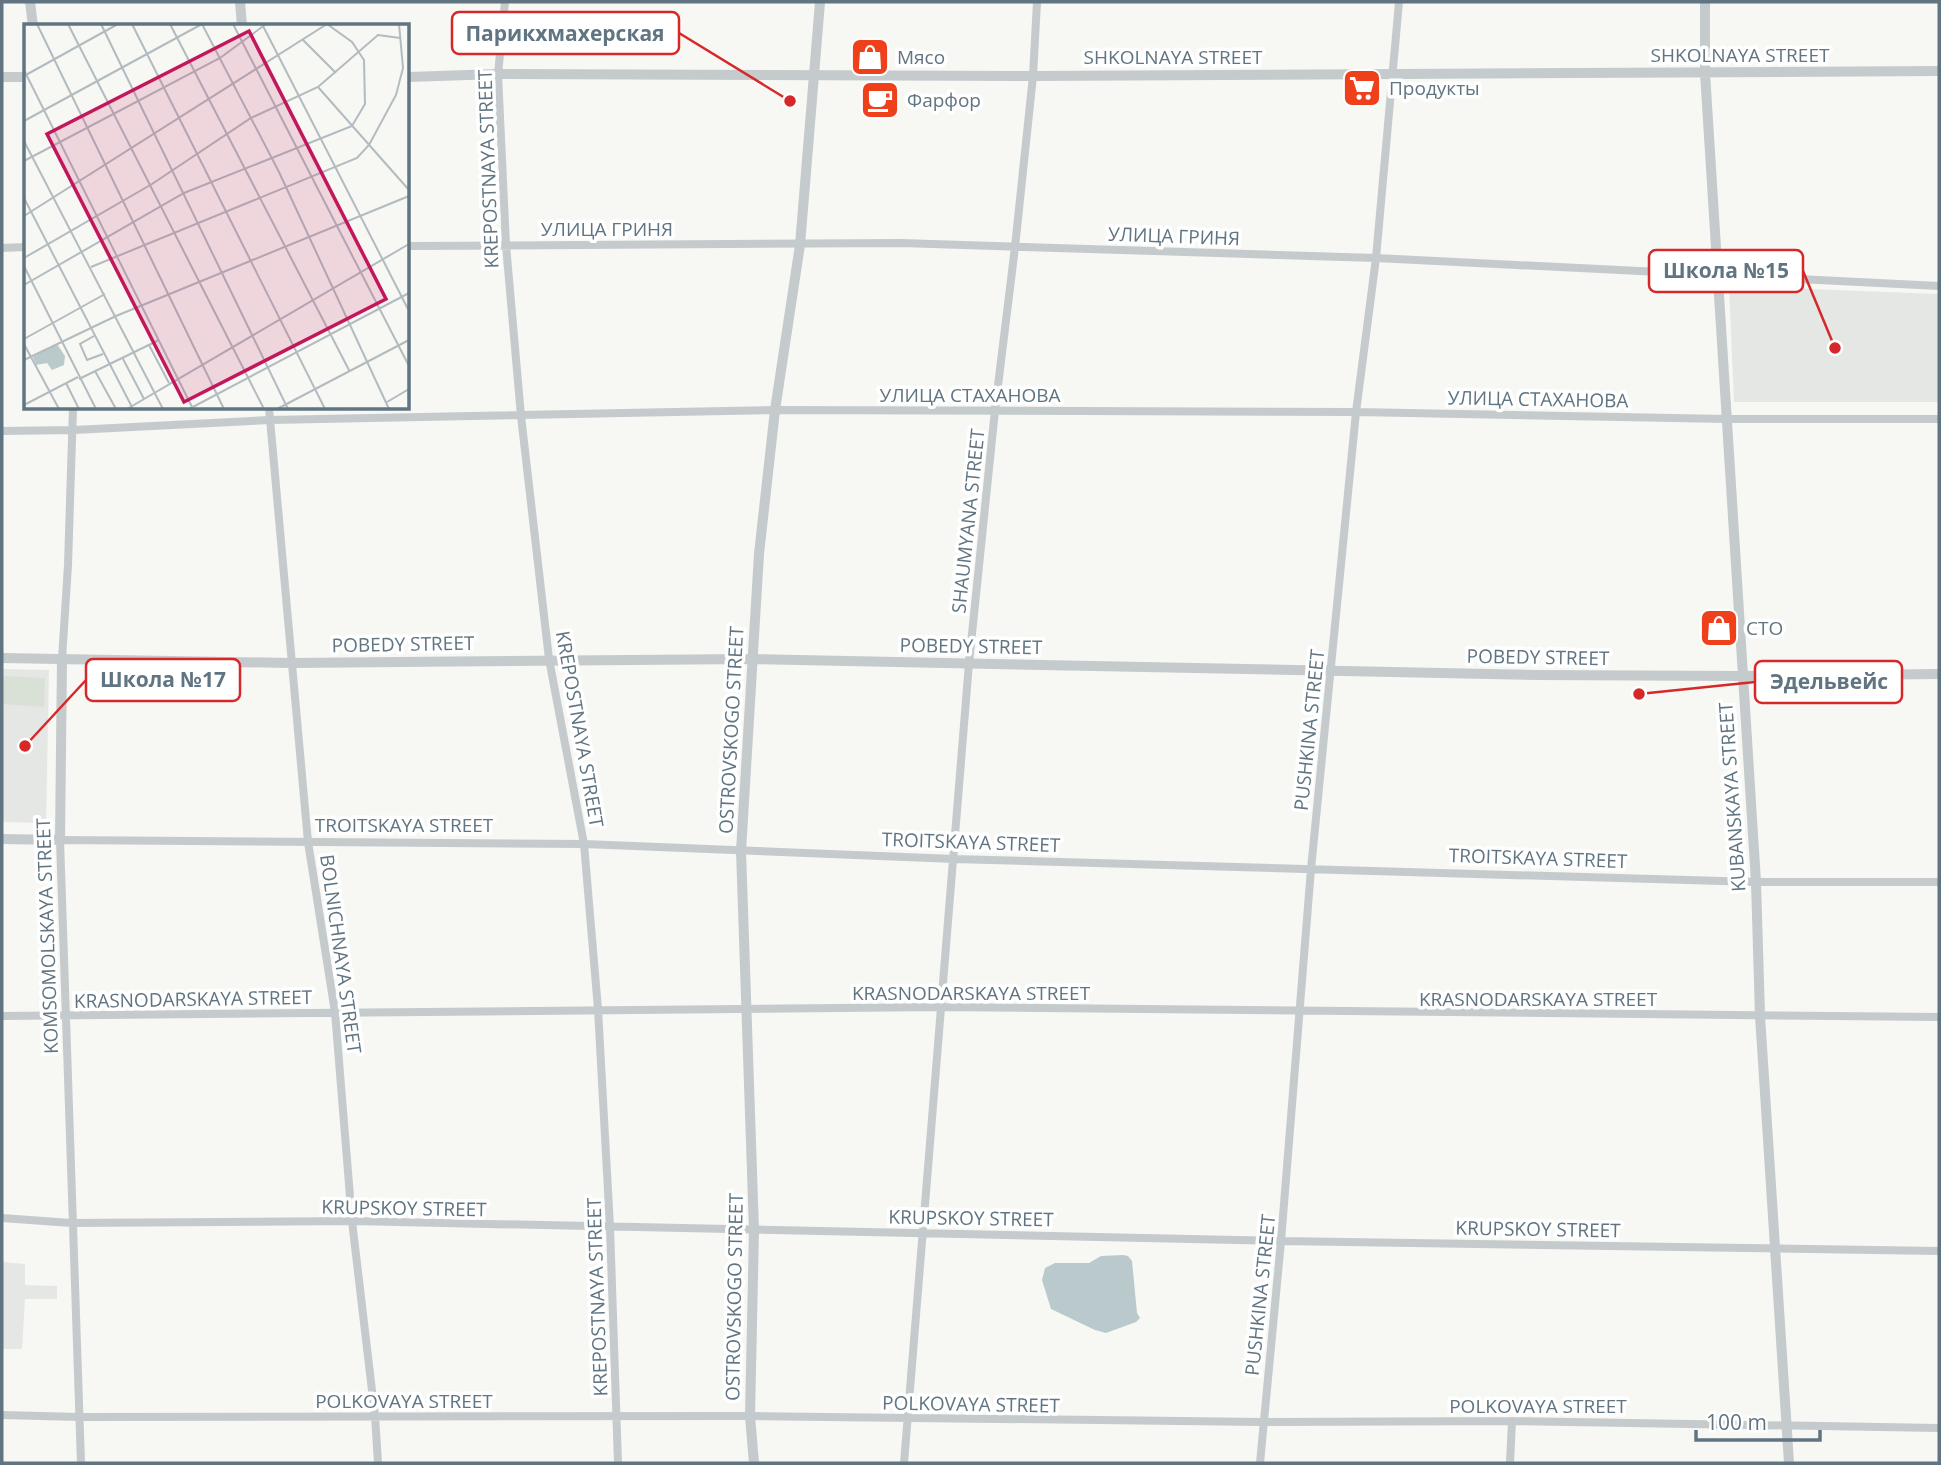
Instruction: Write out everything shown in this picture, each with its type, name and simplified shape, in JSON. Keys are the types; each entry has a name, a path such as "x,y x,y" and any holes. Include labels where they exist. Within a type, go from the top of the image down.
{"street":[{"path":"30,2 33,24"},
{"path":"240,2 242,24"},
{"name":"KREPOSTNAYA STREET","path":"505,2 498,74 506,245 549,659 584,844 598,1009 610,1227 618,1463"},
{"name":"OSTROVSKOGO STREET","path":"754,1463 750,1416 754,1230 741,851 759,554 775,410 800,244 820,2"},
{"name":"SHAUMYANA STREET","path":"904,1463 969,663 1015,247 1037,2"},
{"name":"PUSHKINA STREET","path":"1260,1463 1311,869 1356,412 1376,258 1399,2"},
{"name":"KUBANSKAYA STREET","path":"1705,2 1705,74 1756,881 1760,1016 1789,1463"},
{"name":"SHKOLNAYA STREET","path":"410,77 498,74 1032,76 1939,71"},
{"path":"2,77 24,77"},
{"name":"УЛИЦА ГРИНЯ","path":"410,246 901,243 1376,258 1939,285"},
{"path":"2,248 24,247"},
{"name":"KOMSOMOLSKAYA STREET","path":"73,410 62,659 60,840 81,1463"},
{"name":"BOLNICHNAYA STREET","path":"269,410 308,842 335,1012 352,1221 378,1463"},
{"name":"УЛИЦА СТАХАНОВА","path":"2,431 270,420 775,410 1356,412 1727,419 1939,419"},
{"name":"POBEDY STREET","path":"2,658 291,663 751,659 1331,671 1741,676 1939,674"},
{"name":"TROITSKAYA STREET","path":"2,839 584,844 954,859 1756,881 1939,882"},
{"name":"KRASNODARSKAYA STREET","path":"2,1016 940,1007 1939,1017"},
{"name":"KRUPSKOY STREET","path":"2,1219 71,1223 352,1221 1281,1241 1939,1251"},
{"name":"POLKOVAYA STREET","path":"2,1415 1512,1421 1939,1428"},
{"path":"1510,1463 1512,1421"}],"shaded area":[{"path":"1729,286 1939,294 1939,402 1734,402"},
{"path":"2,669 49,670 46,823 2,822"},
{"path":"2,676 45,678 44,707 2,704"},
{"path":"1123,1255 1132,1261 1137,1313 1140,1318 1136,1322 1106,1333 1051,1309 1042,1280 1045,1268 1055,1263 1089,1263 1101,1256"},
{"path":"2,1262 25,1264 25,1285 57,1286 57,1299 25,1299 22,1349 2,1349"}],"place":[{"name":"Мясо","path":"870,57"},
{"name":"Продукты","path":"1362,88"},
{"name":"Фарфор","path":"880,100"},
{"name":"Парикхмахерская","path":"790,101"},
{"name":"Школа №15","path":"1835,348"},
{"name":"СТО","path":"1719,628"},
{"name":"Эдельвейс","path":"1639,694"},
{"name":"Школа №17","path":"25,746"}]}
